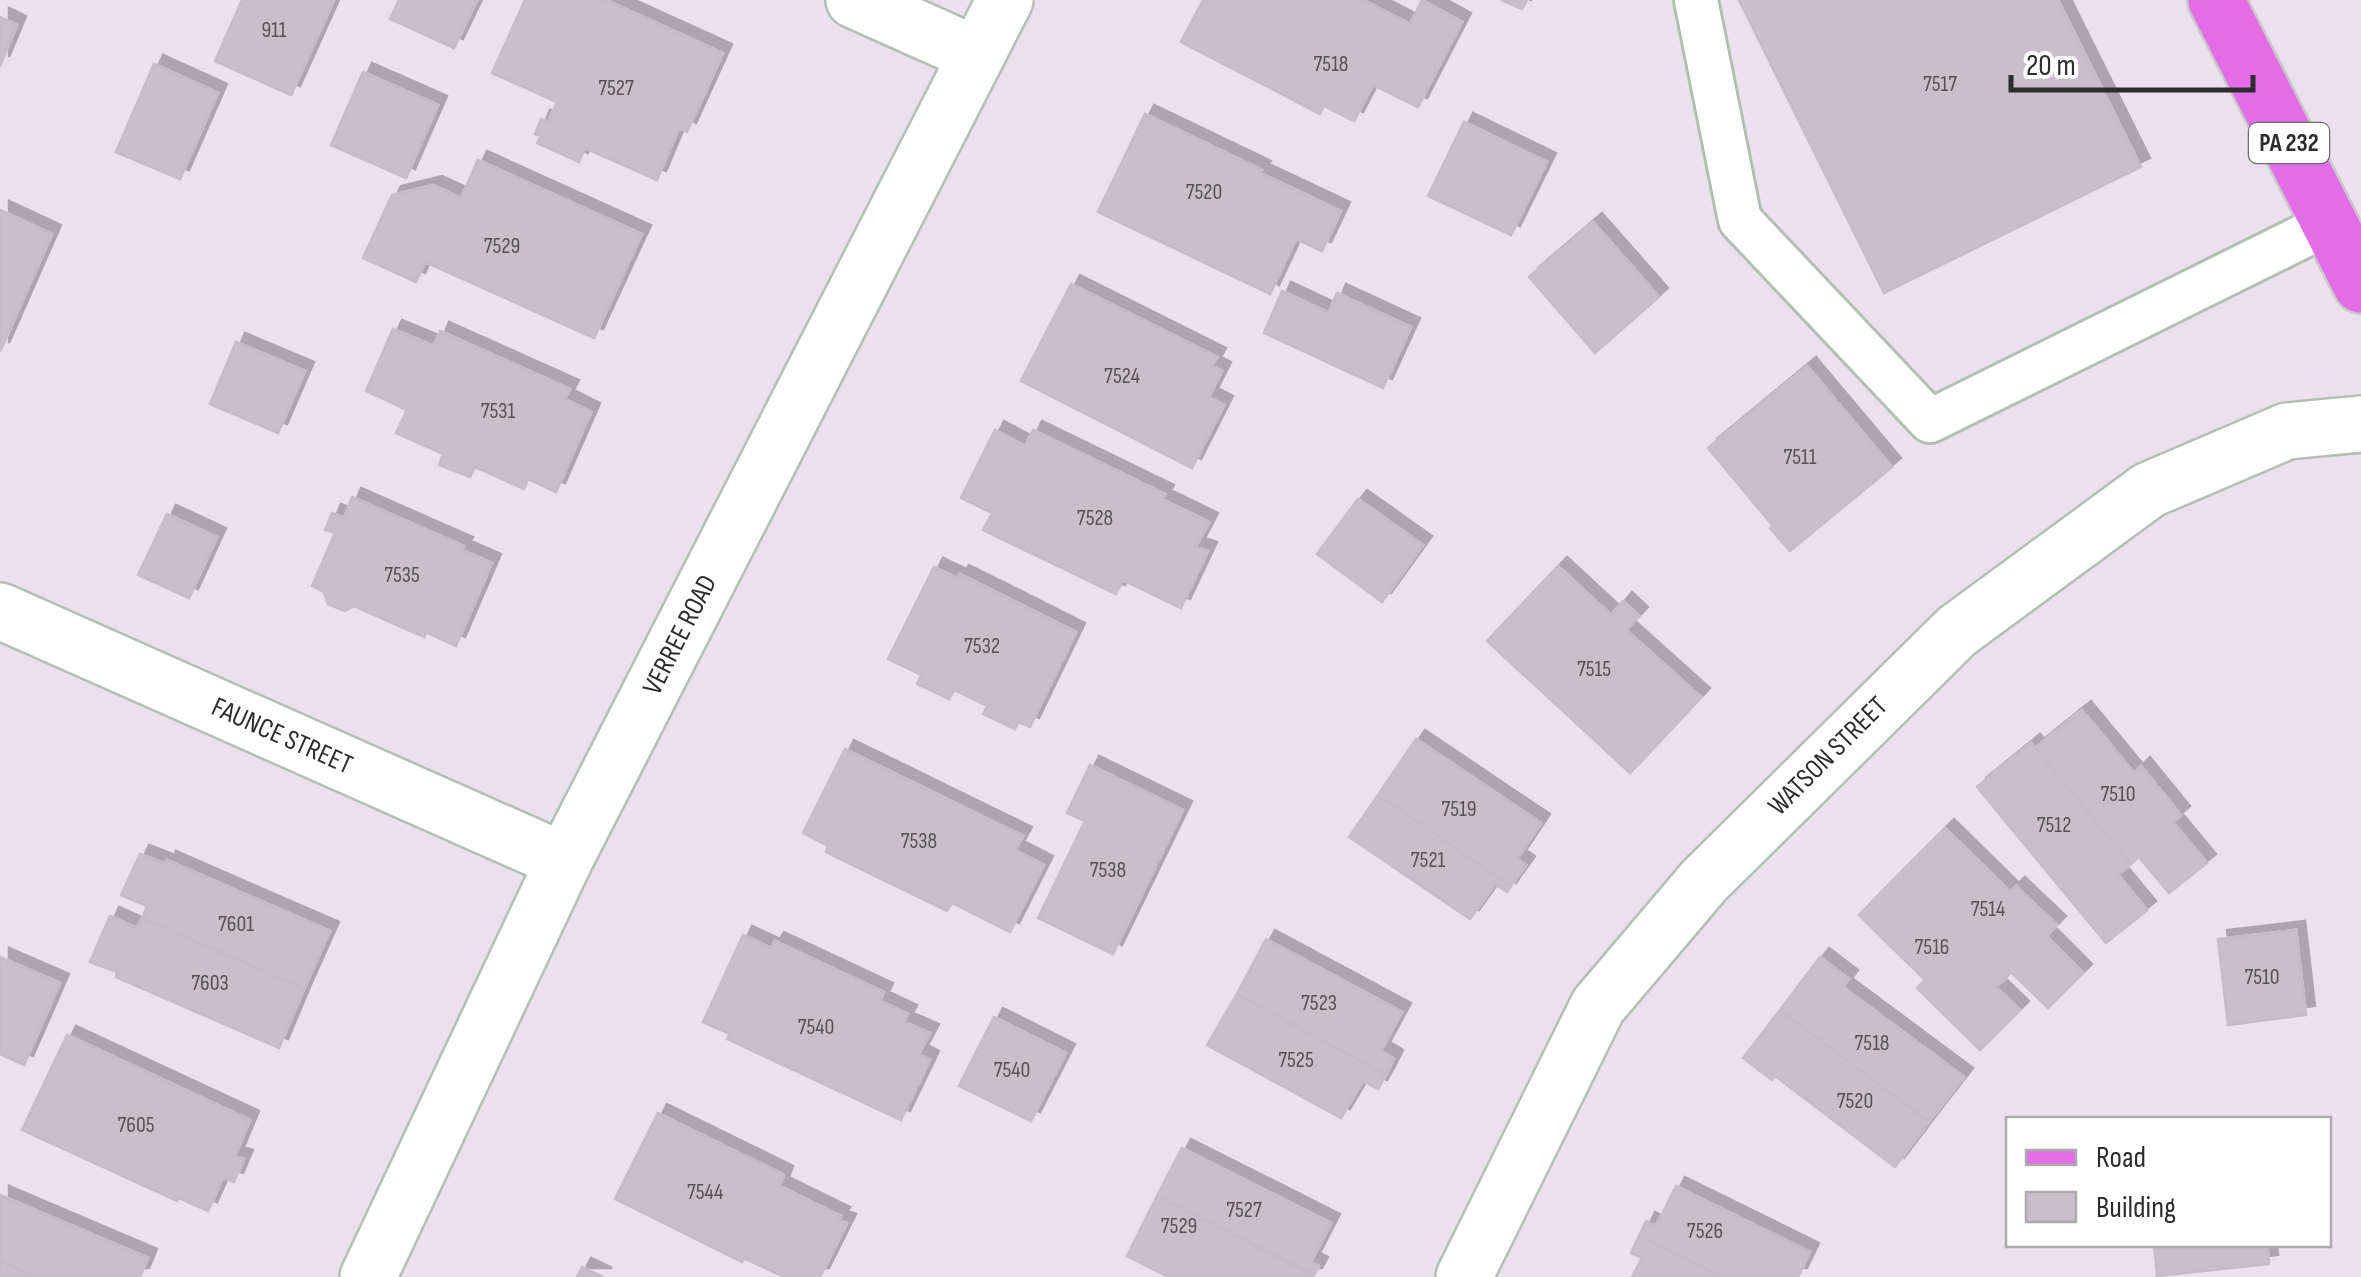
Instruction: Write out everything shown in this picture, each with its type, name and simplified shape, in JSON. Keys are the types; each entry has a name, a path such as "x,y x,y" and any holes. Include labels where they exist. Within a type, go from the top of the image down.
{"main road":[{"name":"PA 232","path":"2216,0 2361,285"}],"street":[{"path":"854,0 977,55"},
{"name":"VERREE ROAD","path":"368,1277 564,861 1005,0"},
{"name":"WATSON STREET","path":"1464,1277 1598,1006 1704,881 1956,631 2149,490 2288,431 2361,424"},
{"name":"FAUNCE STREET","path":"0,611 564,861"}],"lane":[{"path":"1696,0 1740,220 1930,421 2330,223"}],"building":[{"path":"242,0 334,0 291,95 215,61"},
{"path":"399,0 477,0 454,48 390,19"},
{"path":"525,0 606,0 723,53 687,132 679,128 657,180 585,148 579,162 537,143 541,136 535,134 541,119 548,122 557,102 492,73"},
{"path":"1203,0 1363,0 1410,24 1422,0 1462,22 1418,107 1373,85 1354,121 1324,106 1320,114 1181,42"},
{"path":"1501,0 1527,0 1522,9"},
{"path":"1739,0 2058,0 2141,167 1884,293"},
{"path":"0,17 17,25 0,66"},
{"path":"154,64 218,93 180,179 116,152"},
{"path":"363,72 438,105 406,178 331,145"},
{"path":"1145,114 1341,211 1322,251 1296,239 1270,294 1098,212"},
{"path":"1464,122 1547,162 1511,235 1428,196"},
{"path":"478,160 642,234 594,338 425,262 416,282 363,258 392,195 433,185 461,198"},
{"path":"0,210 52,234 0,352"},
{"path":"1593,222 1659,297 1595,353 1529,277"},
{"path":"1071,284 1217,357 1212,366 1222,371 1209,397 1224,405 1192,468 1021,381"},
{"path":"1282,291 1329,313 1337,293 1411,327 1383,388 1264,333"},
{"path":"393,329 434,346 440,331 570,389 565,399 591,412 556,492 528,479 524,489 475,467 470,477 439,465 443,454 396,433 407,410 366,391"},
{"path":"236,342 305,371 278,433 210,404"},
{"path":"1807,366 1892,467 1790,551 1708,448"},
{"path":"995,430 1025,446 1033,430 1165,494 1162,499 1209,522 1196,547 1208,551 1181,608 1123,580 1116,594 983,530 992,513 961,498"},
{"path":"352,497 464,546 462,550 492,563 456,646 426,632 424,637 354,606 345,611 328,604 324,592 312,586 335,533 325,530 332,513 344,518"},
{"path":"1358,499 1423,545 1382,602 1317,554"},
{"path":"167,514 217,537 189,598 138,575"},
{"path":"1558,566 1611,615 1623,601 1639,616 1626,630 1701,697 1630,773 1487,641"},
{"path":"934,567 957,578 960,574 1076,632 1030,727 1018,722 1015,729 983,714 987,706 954,690 949,699 917,684 921,675 888,659"},
{"path":"2082,710 2134,773 2141,766 2181,815 2173,822 2207,863 2169,893 2139,857 2131,864 2035,748"},
{"path":"1416,739 1541,823 1517,859 1526,865 1511,886 1378,795"},
{"path":"2031,743 2131,864 2118,875 2147,910 2106,943 1977,787"},
{"path":"845,749 1023,836 1015,850 1044,865 1010,932 952,903 947,911 826,852 828,846 803,833"},
{"path":"1090,765 1183,810 1113,954 1038,918 1085,821 1067,813"},
{"path":"1378,795 1511,886 1507,892 1495,884 1470,919 1349,837"},
{"path":"1945,828 2010,892 2016,886 2057,925 2046,936 2083,973 2048,1008 2011,972 2005,979 1900,873"},
{"path":"140,854 166,864 167,860 330,931 304,989 142,918 147,906 121,895"},
{"path":"1900,873 2005,979 1996,987 2020,1010 1980,1050 1917,988 1925,980 1859,915"},
{"path":"110,916 137,928 142,918 304,989 279,1048 90,962"},
{"path":"2296,930 2306,1015 2228,1025 2218,939"},
{"path":"743,935 771,948 775,941 884,992 880,1001 908,1014 904,1022 930,1033 919,1054 930,1060 901,1120 727,1039 730,1034 703,1022"},
{"path":"1266,939 1402,1012 1381,1051 1394,1059 1386,1075 1237,994"},
{"path":"0,957 60,983 24,1065 0,1054"},
{"path":"1820,957 1849,979 1843,987 1964,1077 1929,1122 1780,1010"},
{"path":"1237,994 1386,1075 1378,1089 1363,1081 1341,1118 1207,1045"},
{"path":"1780,1010 1929,1122 1895,1167 1775,1076 1772,1080 1743,1058"},
{"path":"994,1017 1066,1053 1031,1121 959,1086"},
{"path":"67,1035 250,1120 235,1156 244,1159 234,1182 223,1178 208,1211 179,1198 177,1201 22,1130"},
{"path":"658,1113 784,1175 780,1186 841,1216 839,1220 847,1223 820,1277 784,1277 744,1258 742,1262 615,1199"},
{"path":"1182,1148 1331,1223 1311,1262 1319,1266 1314,1275 1157,1196"},
{"path":"1676,1186 1810,1252 1798,1277 1723,1277 1639,1236 1646,1221 1656,1226"},
{"path":"0,1195 148,1258 140,1277 37,1277 0,1261"},
{"path":"1157,1196 1313,1277 1168,1277 1127,1256"},
{"path":"1639,1236 1723,1277 1632,1277 1642,1258 1631,1253"},
{"path":"2154,1247 2267,1247 2269,1264 2157,1276"},
{"path":"0,1261 37,1277 0,1277"},
{"path":"582,1267 603,1277 577,1277"}]}
